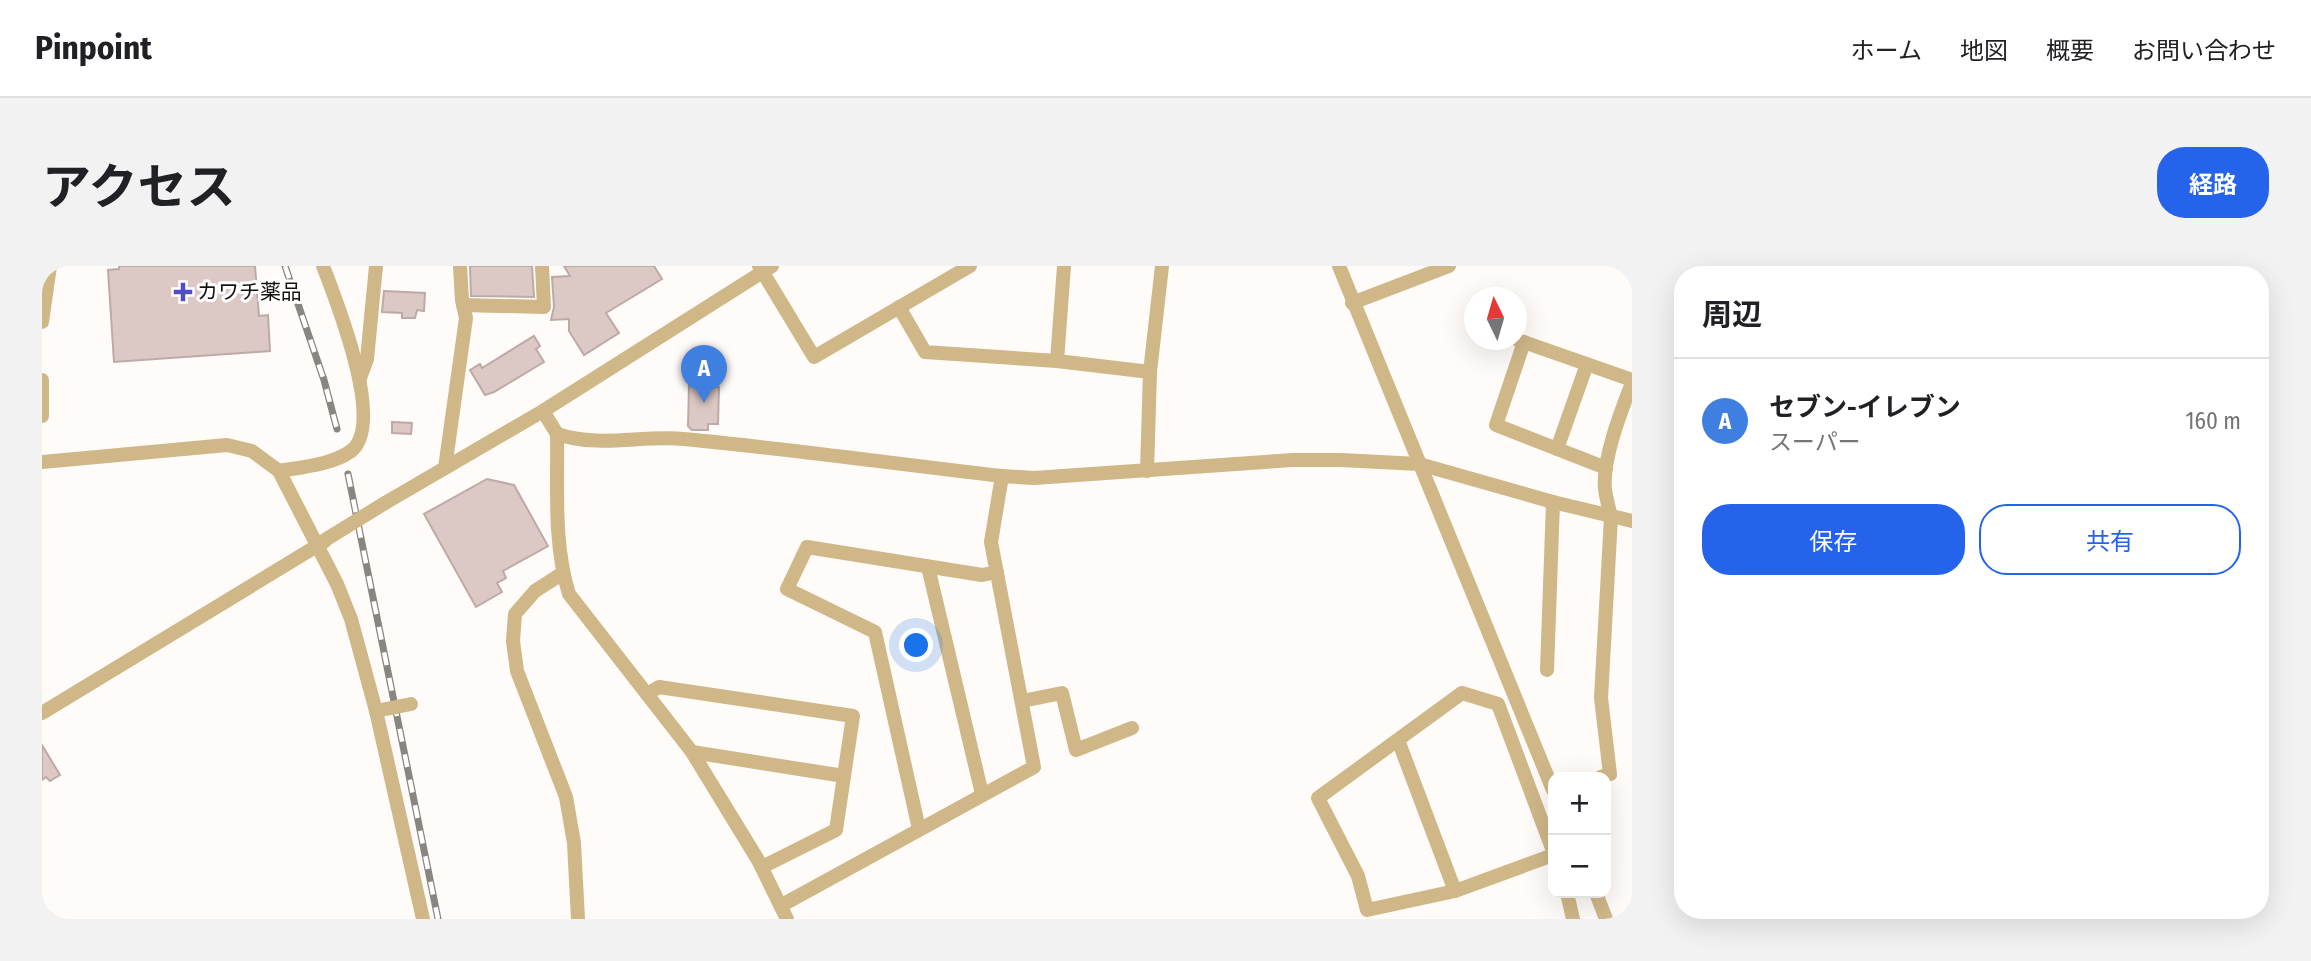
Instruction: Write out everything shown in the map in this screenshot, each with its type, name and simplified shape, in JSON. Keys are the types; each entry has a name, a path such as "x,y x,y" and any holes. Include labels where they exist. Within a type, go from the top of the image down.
{"street":[{"path":"42,322 50,266"},
{"path":"279,471 339,458 352,450 359,441 363,408 360,380 323,266"},
{"path":"360,380 367,359 376,266"},
{"path":"445,468 466,318 460,266"},
{"path":"463,305 544,307 542,266"},
{"path":"42,713 385,503 543,411 764,268 814,357 970,266"},
{"path":"1057,361 1064,266"},
{"path":"1147,471 1150,372 1162,266"},
{"path":"1339,266 1548,778"},
{"path":"1352,303 1448,266"},
{"path":"899,307 925,352 1057,361 1150,372"},
{"path":"1527,343 1632,381 1620,411 1606,468 1605,489 1611,517 1601,698 1610,772"},
{"path":"1517,350 1496,425 1606,468"},
{"path":"1557,449 1587,364"},
{"path":"42,380 42,416"},
{"path":"543,411 557,435 558,517 563,573 569,594 692,752 762,867 784,912 919,830 1034,767 991,542 1002,476"},
{"path":"557,435 592,441 680,439 1034,478 1293,460 1419,464 1632,521"},
{"path":"42,462 227,445 252,451 279,471 321,543 351,619 376,711 423,919"},
{"path":"1547,670 1553,502"},
{"path":"919,830 875,632 787,589 807,547 982,576 997,572"},
{"path":"928,567 982,794"},
{"path":"563,573 536,591 515,614 513,641 517,671 566,797 574,843 578,919"},
{"path":"647,694 659,687 853,716 836,830 762,867"},
{"path":"1022,701 1062,693 1076,750 1132,728"},
{"path":"1548,838 1498,704 1462,694 1318,798 1358,876 1367,910 1455,891 1548,855"},
{"path":"376,711 411,704"},
{"path":"1398,740 1455,891"},
{"path":"692,752 844,776"},
{"path":"1536,802 1548,798"},
{"path":"1568,898 1573,919"},
{"path":"1598,898 1606,919"}],"building":[{"name":"カワチ薬品","path":"119,266 255,266 259,316 268,315 270,351 114,362 108,270 119,269"},
{"path":"470,266 532,266 534,297 471,296"},
{"path":"564,266 654,266 662,279 606,313 619,333 584,355 569,331 569,319 551,320 554,307 552,277 570,276"},
{"path":"384,291 425,293 424,311 417,310 415,318 402,318 402,313 382,312"},
{"path":"534,336 540,346 536,349 544,362 485,395 470,370 480,364 482,368"},
{"path":"689,385 719,387 718,424 708,424 708,430 692,430 688,426"},
{"path":"392,422 412,423 411,434 392,433"},
{"path":"487,479 514,485 548,546 503,571 506,578 497,583 502,592 476,607 424,514"},
{"path":"42,745 60,775 50,781 46,777 42,780"}],"railway":[{"path":"285,266 324,380 337,429"},
{"path":"348,474 438,919"}],"place":[{"name":"カワチ薬品","path":"183,292"},
{"name":"セブン-イレブン","path":"704,403"}]}
